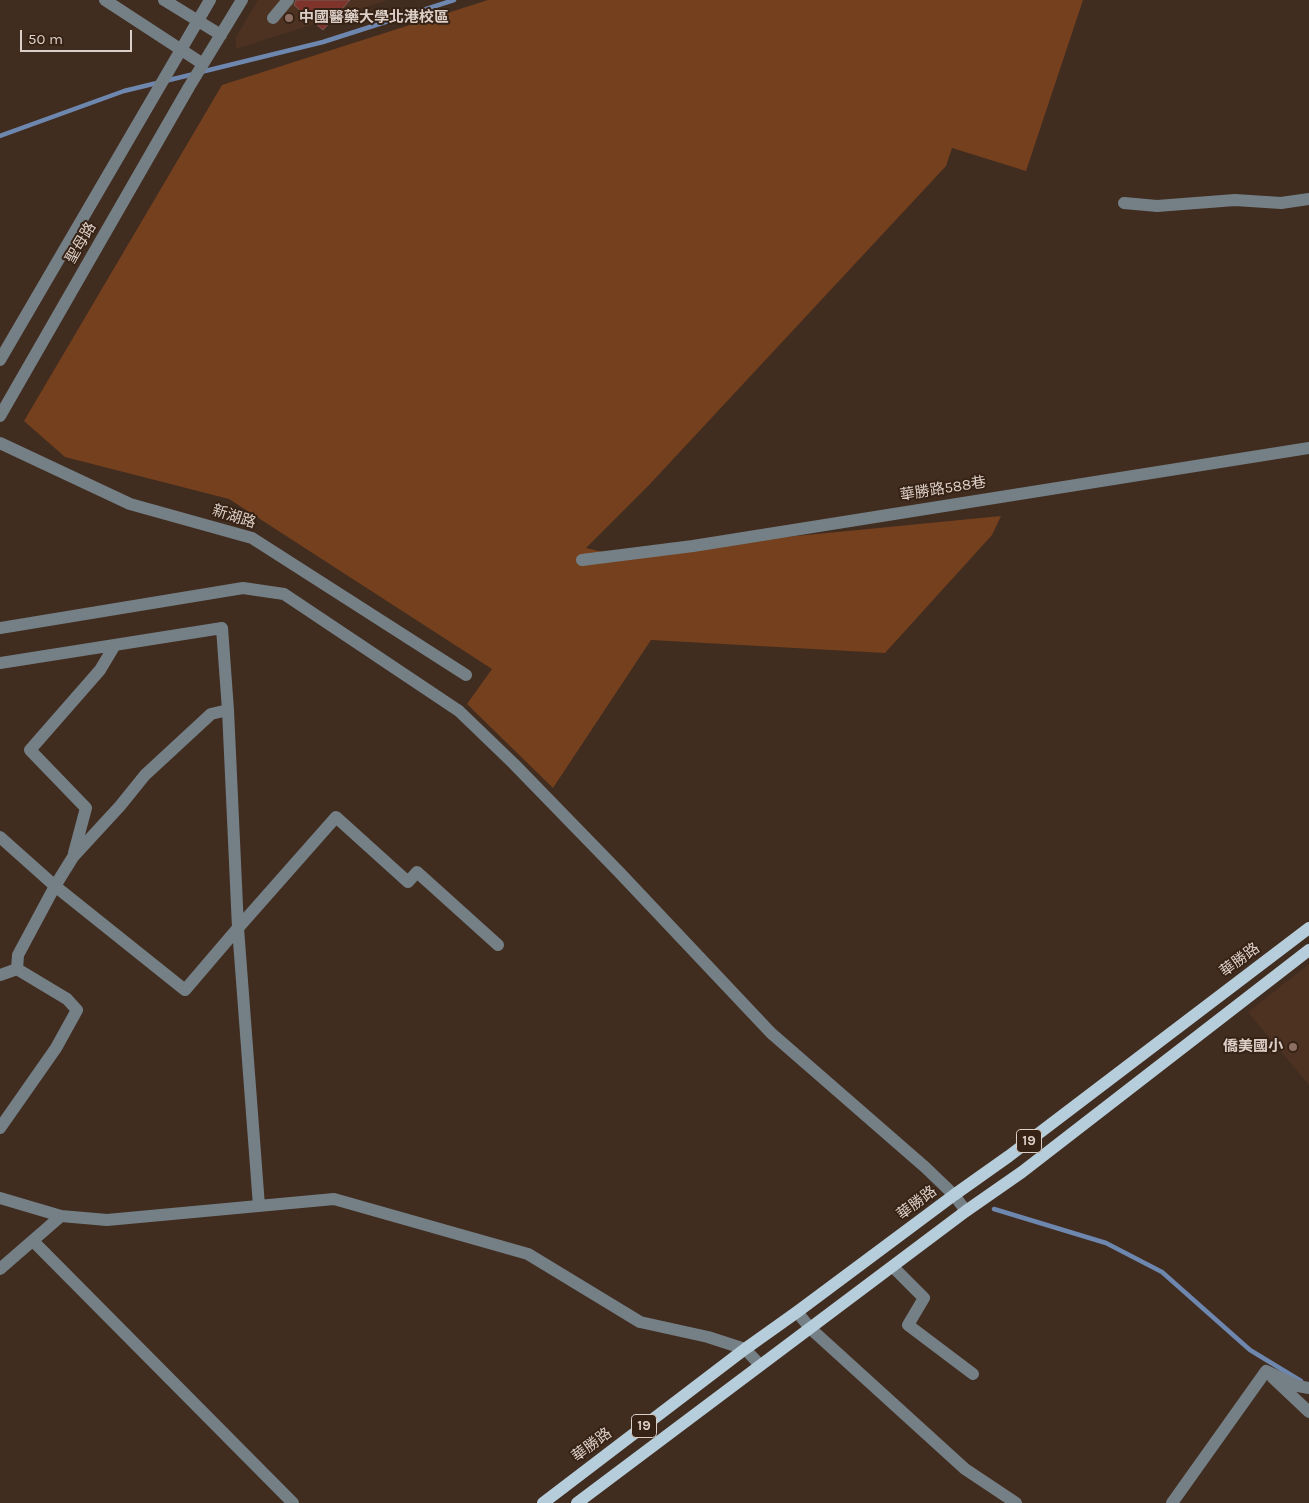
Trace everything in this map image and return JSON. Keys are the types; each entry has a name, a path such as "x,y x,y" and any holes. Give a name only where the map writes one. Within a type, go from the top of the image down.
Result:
{"main road":[{"name":"華勝路","path":"543,1503 745,1349 1010,1156 1309,928"},
{"name":"19","path":"578,1503 966,1211 1022,1172 1309,950"}],"street":[{"path":"105,0 203,64 242,0"},
{"path":"164,0 221,35"},
{"path":"180,50 210,0"},
{"path":"273,18 288,0"},
{"name":"聖母路","path":"0,360 180,50"},
{"name":"聖母路","path":"0,416 203,64"},
{"path":"1124,203 1157,206 1235,200 1281,203 1309,199"},
{"name":"新湖路","path":"0,443 130,504 252,538 466,675"},
{"name":"華勝路588巷","path":"582,560 693,546 1309,448"},
{"path":"0,628 243,588 284,594 459,712 514,764 620,873 771,1033 926,1168 954,1195 966,1211"},
{"path":"0,663 222,628 228,710 238,928 259,1206"},
{"path":"73,857 86,808 30,750 100,670 115,645"},
{"path":"17,969 18,955 55,886 73,857 120,806 145,775 211,714 228,710"},
{"path":"0,837 55,886 185,990 336,817 408,882 417,872 498,945"},
{"path":"0,975 17,969"},
{"path":"0,1128 56,1048 77,1010 67,999 17,969"},
{"path":"0,1198 61,1216 107,1220 334,1199 528,1254 640,1322 708,1337 745,1349 760,1365"},
{"path":"0,1269 61,1216"},
{"path":"33,1241 293,1503"},
{"path":"893,1267 924,1298 908,1324 973,1374"},
{"path":"797,1312 811,1329 965,1469 1016,1503"},
{"path":"1266,1371 1298,1386 1309,1388"},
{"path":"1266,1371 1309,1412"},
{"path":"1172,1503 1266,1371"}],"shaded area":[{"name":"中國醫藥大學北港校區","path":"258,0 388,0 236,49 236,37"},
{"path":"488,0 1083,0 1026,171 952,148 946,166 650,484 586,548 612,554 1001,516 992,535 885,653 651,640 553,788 467,704 492,669 229,499 65,457 24,421 222,85"},
{"name":"僑美國小","path":"1309,964 1309,1085 1248,1012"}],"building":[{"path":"296,0 350,0 323,30 294,5"}],"waterway":[{"path":"201,72 323,42 454,0"},
{"path":"165,81 194,74"},
{"path":"0,136 124,91 157,83"},
{"path":"994,1209 1106,1243 1162,1272 1250,1350 1301,1381"}],"place":[{"name":"中國醫藥大學北港校區","path":"289,18"},
{"name":"僑美國小","path":"1293,1047"}]}
